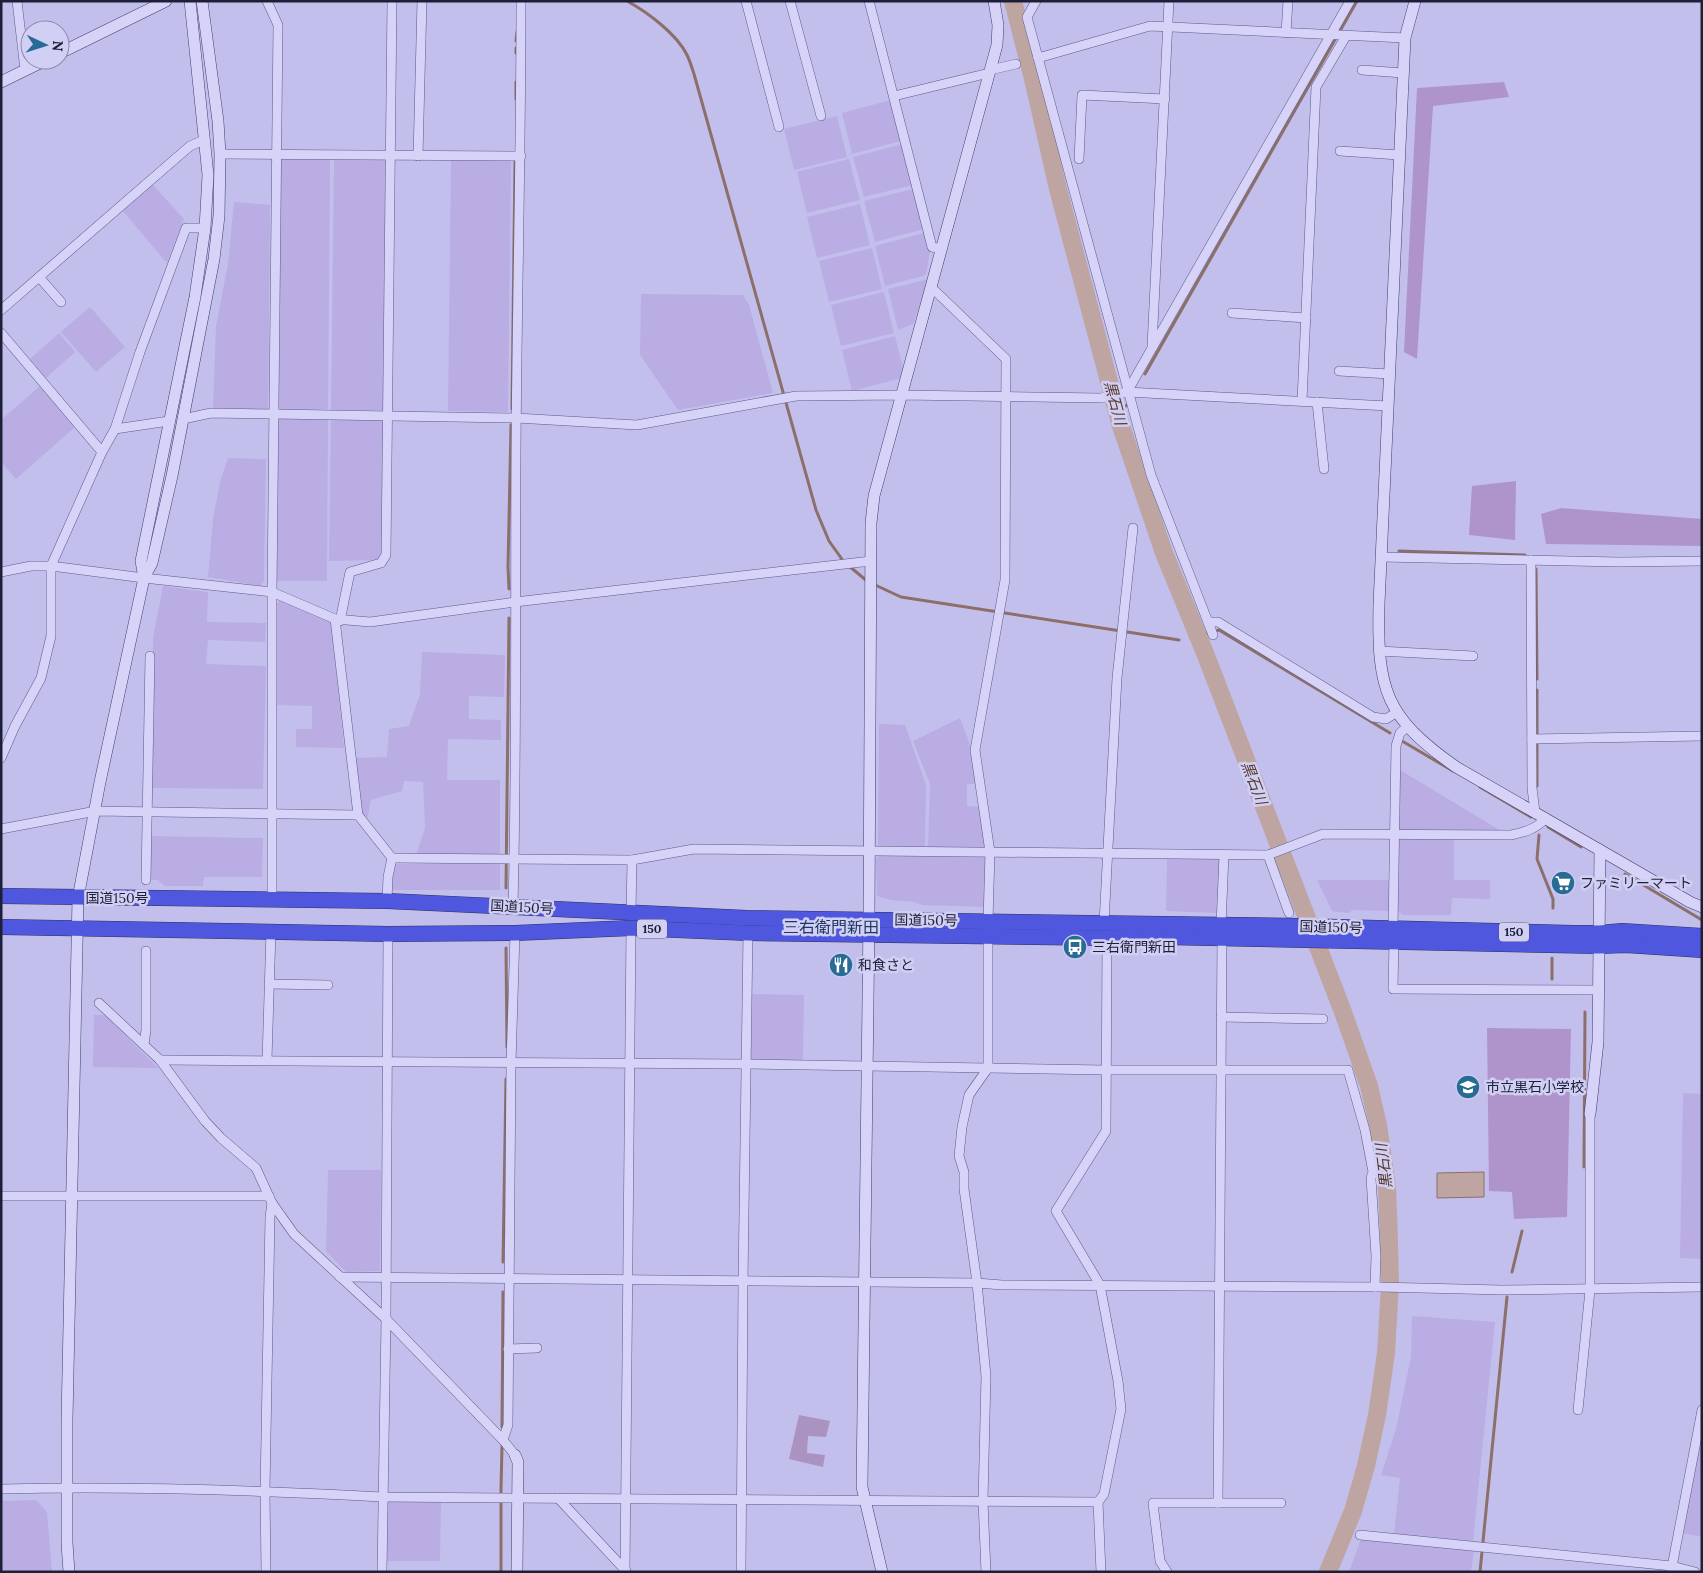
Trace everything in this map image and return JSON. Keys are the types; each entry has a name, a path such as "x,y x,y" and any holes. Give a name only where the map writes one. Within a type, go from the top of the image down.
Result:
{"highway":[{"name":"国道150号","path":"1,896 387,901 513,906 748,933 1107,938 1222,932"},
{"name":"国道150号","path":"1,927 388,934 515,933 631,921 748,918 870,919 1104,923 1222,932 1600,940 1626,945 1702,950"},
{"name":"国道150号","path":"1600,940 1622,931 1702,936"}],"street":[{"path":"17,1 20,27"},
{"path":"70,48 166,1"},
{"path":"144,578 141,561 195,297 205,228 208,175 190,1"},
{"path":"69,1572 67,1420 78,898 144,578 152,563 183,419 214,259 219,216 220,154 218,121 202,1"},
{"path":"267,1 278,25 272,592 272,899"},
{"path":"387,901 388,878 392,858 358,815 337,620 350,572 381,563 386,555 392,156 392,1"},
{"path":"418,156 422,1"},
{"path":"513,906 509,859 515,602 521,156 521,1"},
{"path":"746,1 779,127"},
{"path":"790,1 821,116"},
{"path":"869,1 932,247 941,249"},
{"path":"882,1572 862,1488 870,919 871,522 874,496 997,46 998,25 994,1"},
{"path":"1036,1 1027,16 1127,392 1151,475 1211,628 1218,622 1373,717 1386,719 1396,712"},
{"path":"1152,348 1170,1"},
{"path":"1286,33 1288,1"},
{"path":"1302,401 1316,87 1350,1"},
{"path":"1414,1 1405,38 1380,557 1379,650 1382,676 1387,695 1396,712 1408,727 1431,749 1456,767 1690,902 1702,907"},
{"path":"1038,58 1150,26 1405,38"},
{"path":"1127,392 1338,35"},
{"path":"894,96 1016,64"},
{"path":"1,82 25,70"},
{"path":"1362,70 1403,73"},
{"path":"1079,159 1082,95 1165,99"},
{"path":"1,310 190,146 204,140"},
{"path":"1340,151 1399,155"},
{"path":"220,154 521,156"},
{"path":"1,758 15,726 41,678 51,636 51,566 102,452 115,429 140,352 186,228 205,228"},
{"path":"39,277 61,302"},
{"path":"931,287 1006,359 1005,580 975,750 990,852 988,921"},
{"path":"1232,313 1306,318"},
{"path":"1,333 102,452"},
{"path":"1339,371 1389,374"},
{"path":"183,419 211,413 516,418 642,424 786,397 1101,398 1127,392 1388,406"},
{"path":"1317,402 1324,469"},
{"path":"115,429 169,421"},
{"path":"1104,923 1117,678 1133,528"},
{"path":"1380,557 1619,562 1702,561"},
{"path":"1532,560 1532,788 1535,812"},
{"path":"1,572 31,566 51,566 272,592 337,620 370,622 515,602 871,561"},
{"path":"1379,650 1473,656"},
{"path":"146,880 150,656"},
{"path":"1408,727 1400,733 1396,746 1393,989 1599,990"},
{"path":"1532,739 1702,736"},
{"path":"1,829 96,811 358,815"},
{"path":"392,858 632,860 694,849 1268,855 1323,834 1511,835 1526,832 1539,826 1546,818"},
{"path":"1578,1410 1590,1290 1590,1114 1597,1057 1600,850"},
{"path":"1218,1503 1224,855"},
{"path":"1268,855 1290,913"},
{"path":"626,1571 632,860"},
{"path":"267,1060 271,931"},
{"path":"503,1440 508,1424 511,1063 515,933"},
{"path":"741,1572 748,933"},
{"path":"382,1572 386,1319 388,934"},
{"path":"986,1572 983,1501 986,1376 964,1189 964,1172 959,1156 962,1127 969,1095 988,1068 988,937"},
{"path":"1101,1572 1098,1502 1104,1494 1121,1409 1118,1380 1107,1332 1100,1285 1056,1210 1106,1131 1107,938"},
{"path":"144,1045 146,1030 146,951"},
{"path":"269,984 328,985"},
{"path":"99,1003 160,1060 205,1121 221,1138 256,1168 271,1200 294,1234 386,1319 503,1440 515,1455 518,1462 517,1572"},
{"path":"1221,1017 1323,1019"},
{"path":"160,1060 746,1064 1105,1070 1348,1070 1365,1130 1373,1172 1371,1178 1377,1287"},
{"path":"1,1196 271,1200"},
{"path":"266,1572 265,1490 271,1200"},
{"path":"340,1277 1590,1290 1702,1287"},
{"path":"508,1349 537,1348"},
{"path":"1671,1569 1702,1410"},
{"path":"1,1489 67,1487 265,1490 382,1497 742,1498 1098,1502"},
{"path":"558,1498 626,1571"},
{"path":"1168,1572 1160,1561 1153,1503 1281,1503"},
{"path":"1360,1535 1695,1572"}],"shaded area":[{"path":"1504,82 1509,97 1433,106 1417,359 1404,352 1417,88"},
{"path":"891,100 901,141 852,154 842,113"},
{"path":"837,116 847,157 794,170 784,129"},
{"path":"903,144 913,185 864,197 853,157"},
{"path":"284,157 330,158 328,409 281,410 278,406 280,160"},
{"path":"334,158 388,159 385,410 331,410"},
{"path":"849,159 860,200 807,213 797,172"},
{"path":"451,160 511,160 508,412 448,411"},
{"path":"152,184 184,219 167,263 122,210"},
{"path":"913,189 924,229 875,242 864,201"},
{"path":"234,202 270,205 268,410 213,408 216,326 228,264"},
{"path":"860,204 870,245 817,258 807,217"},
{"path":"924,233 930,251 926,275 885,286 875,246"},
{"path":"872,248 882,289 829,302 819,261"},
{"path":"929,279 913,324 898,330 888,289"},
{"path":"884,292 894,333 841,346 831,305"},
{"path":"641,294 743,295 749,305 773,393 678,410 640,355"},
{"path":"90,307 125,347 96,372 61,332"},
{"path":"59,333 75,352 46,378 30,359"},
{"path":"895,336 905,377 852,391 842,350"},
{"path":"40,386 75,427 16,479 1,462 1,420"},
{"path":"278,416 328,417 327,581 277,581"},
{"path":"331,416 385,417 385,552 379,560 329,561"},
{"path":"228,458 266,459 264,581 260,586 208,577 213,519 220,482"},
{"path":"1516,481 1515,540 1469,535 1472,486"},
{"path":"1561,508 1702,519 1702,546 1546,544 1541,514"},
{"path":"163,586 208,592 207,622 266,623 265,642 208,640 206,664 266,666 263,789 151,788 153,638"},
{"path":"282,599 331,622 344,748 296,747 296,729 312,729 312,706 276,705 277,603"},
{"path":"422,652 505,655 504,697 469,696 469,719 501,720 501,740 448,739 447,780 500,780 500,856 416,855 425,828 423,782 404,781 402,791 371,800 367,820 360,810 354,758 387,757 389,729 409,726 420,694"},
{"path":"960,718 970,745 976,784 967,784 967,806 980,807 987,849 928,848 930,784 913,741"},
{"path":"879,724 905,725 926,785 925,847 881,847 878,845"},
{"path":"1400,770 1503,832 1398,831"},
{"path":"150,836 263,838 262,877 204,877 203,886 165,886 158,880 150,880"},
{"path":"1399,838 1454,838 1454,880 1490,880 1490,899 1452,898 1451,915 1403,915 1397,911"},
{"path":"879,855 985,857 987,859 985,907 922,905 877,896 876,860"},
{"path":"1167,857 1219,859 1218,913 1166,911"},
{"path":"500,863 500,890 392,890 393,864"},
{"path":"1317,880 1391,880 1391,911 1353,910 1348,913 1332,911"},
{"path":"752,994 804,995 803,1062 751,1061"},
{"path":"94,1015 105,1015 158,1068 93,1067"},
{"path":"1487,1028 1571,1029 1567,1217 1514,1219 1512,1192 1489,1191"},
{"path":"1683,1093 1702,1094 1702,1259 1680,1258"},
{"path":"328,1170 381,1170 380,1271 346,1272 326,1251"},
{"path":"1484,1172 1484,1197 1437,1198 1437,1173"},
{"path":"1412,1316 1495,1322 1473,1542 1394,1534 1400,1478 1381,1475 1396,1429 1411,1357"},
{"path":"799,1415 830,1421 826,1437 808,1436 807,1453 825,1455 823,1467 789,1459"},
{"path":"1702,1433 1702,1537 1682,1533"},
{"path":"392,1499 441,1501 440,1561 385,1561 387,1502"},
{"path":"36,1500 47,1512 52,1572 1,1572 1,1501"},
{"path":"1361,1539 1474,1549 1471,1572 1349,1572"}],"waterway":[{"path":"627,1 652,17 669,32 682,47 689,60 816,510 829,541 844,562"},
{"name":"黒石川","path":"1013,1 1058,189 1120,423 1164,553 1205,653 1343,1012 1369,1086 1378,1125 1387,1187 1389,1241 1390,1285 1386,1353 1377,1415 1366,1466 1353,1511 1328,1572"},
{"path":"1145,374 1357,1"},
{"path":"516,41 517,32"},
{"path":"516,48 516,53"},
{"path":"516,82 516,99"},
{"path":"512,409 515,161"},
{"path":"1120,423 1123,408 1127,405"},
{"path":"509,589 511,425"},
{"path":"1399,551 1525,555"},
{"path":"849,566 867,581"},
{"path":"1536,569 1537,679"},
{"path":"873,584 901,597 1179,640"},
{"path":"506,888 509,618"},
{"path":"1191,638 1219,630 1390,733"},
{"path":"1537,690 1537,734"},
{"path":"1402,741 1453,771"},
{"path":"1537,744 1537,786"},
{"path":"1480,787 1531,817"},
{"path":"1548,827 1581,847"},
{"path":"1539,835 1537,859 1553,899 1553,908"},
{"path":"1625,874 1702,920"},
{"path":"506,948 507,1047"},
{"path":"1552,958 1552,979"},
{"path":"1584,1167 1585,1012"},
{"path":"503,1262 506,1079"},
{"path":"1512,1272 1522,1231"},
{"path":"502,1427 503,1292"},
{"path":"1480,1572 1507,1297"},
{"path":"501,1572 502,1446"}],"place":[{"name":"ファミリーマート","path":"1563,883"},
{"name":"三右衛門新田","path":"1075,947"},
{"name":"和食さと","path":"841,965"},
{"name":"市立黒石小学校","path":"1468,1087"}],"district":[{"name":"三右衛門新田","path":"831,927"}]}
